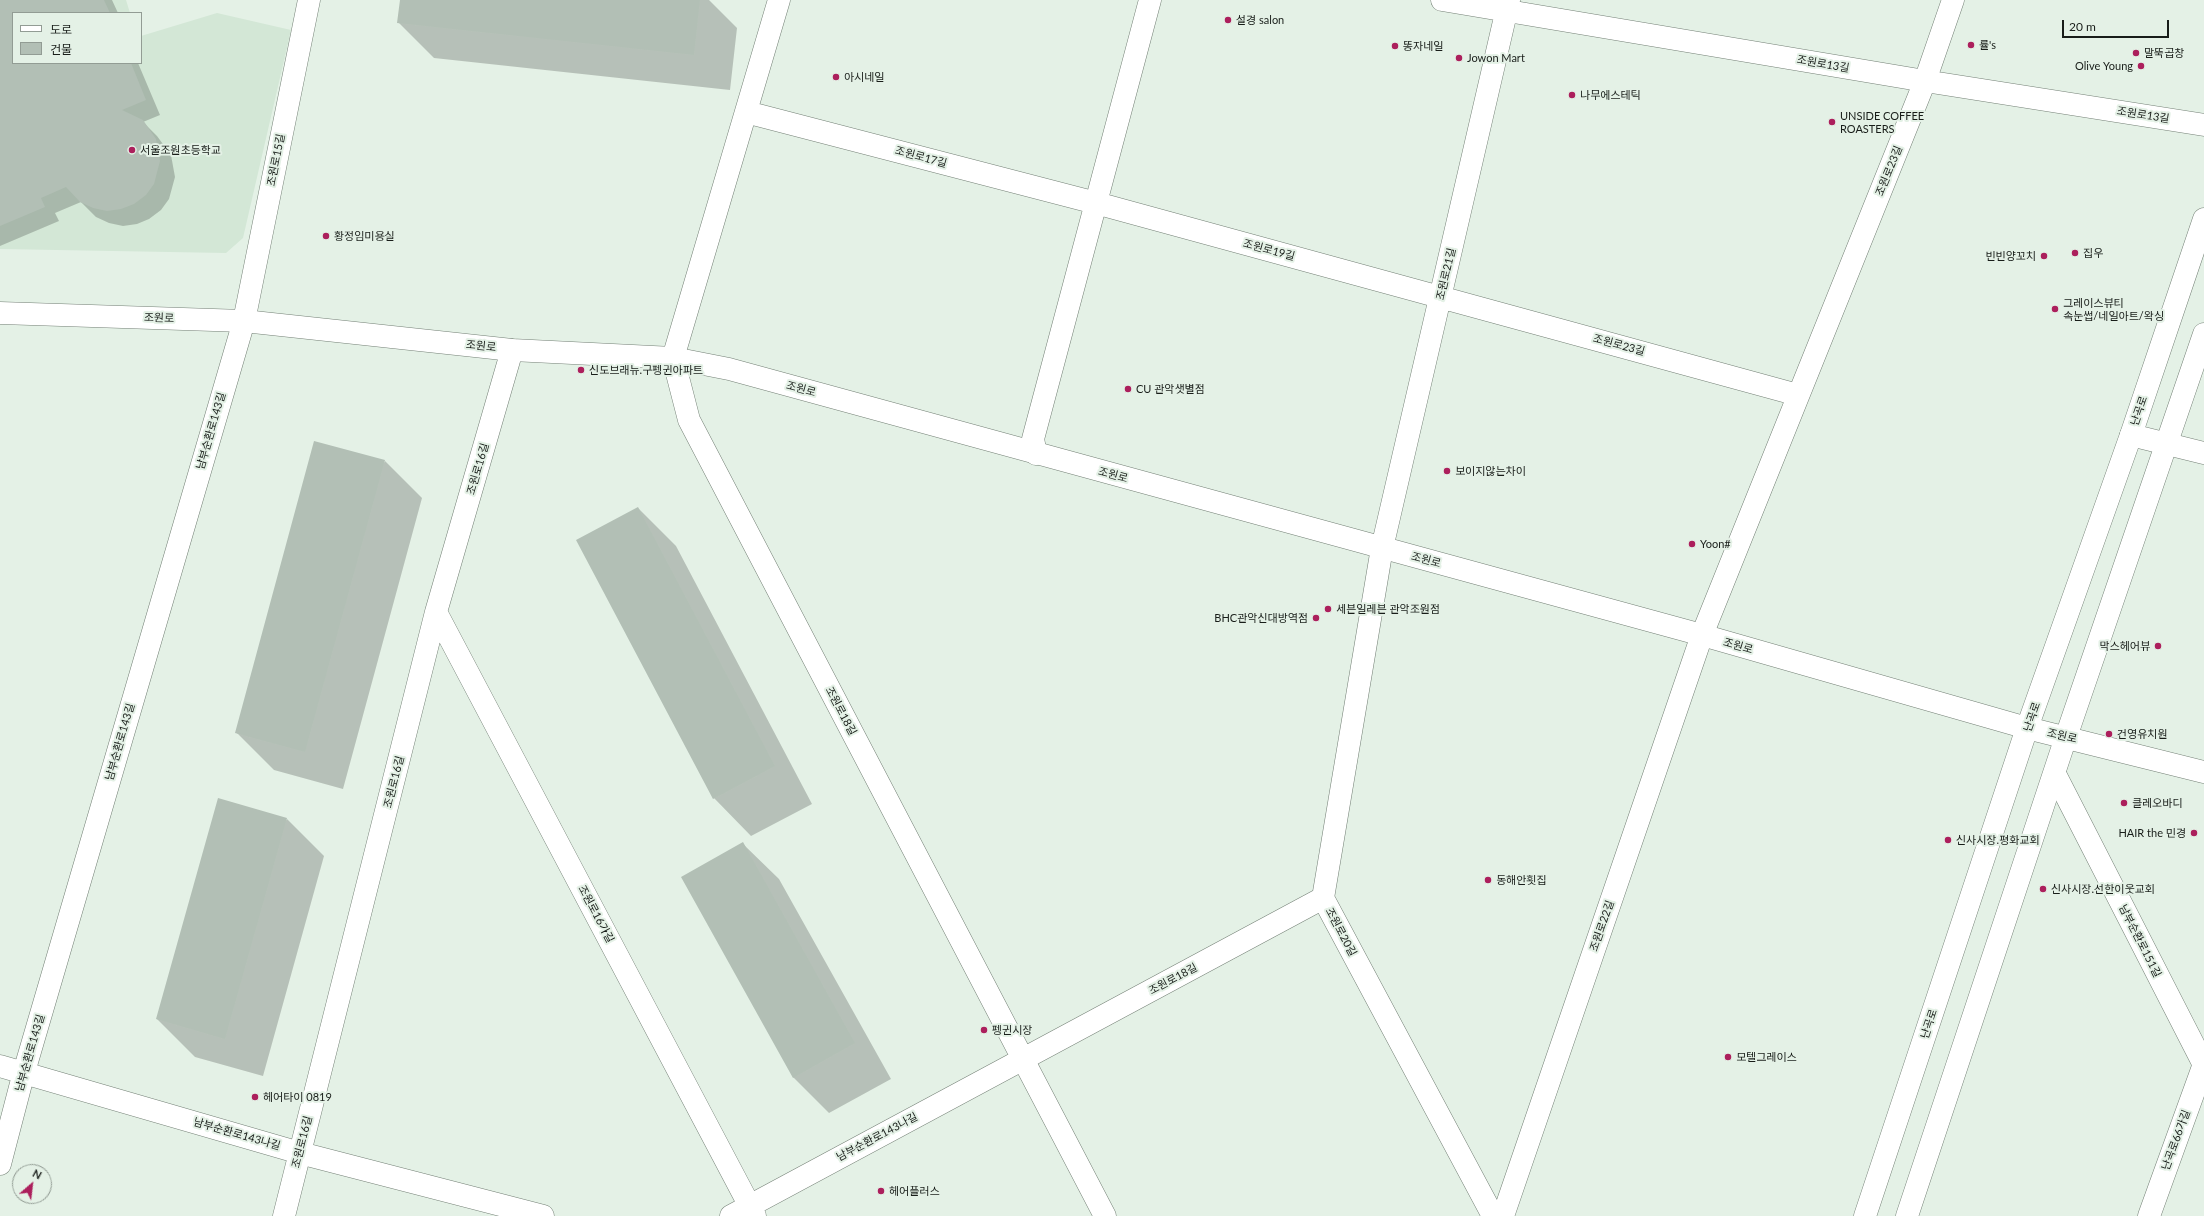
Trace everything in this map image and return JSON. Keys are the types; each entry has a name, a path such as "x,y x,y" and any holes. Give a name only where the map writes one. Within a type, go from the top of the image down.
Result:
{"street":[{"name":"조원로15길","path":"244,321 309,0"},
{"path":"673,358 779,0"},
{"path":"1036,454 1033,440 1150,0"},
{"name":"조원로13길","path":"1442,0 1508,5 1925,81 2204,125"},
{"name":"조원로23길","path":"1702,635 1925,81 1953,0"},
{"name":"조원로21길","path":"1382,548 1508,5"},
{"name":"조원로17길","path":"746,112 1096,203"},
{"name":"조원로19길","path":"1096,203 1441,296"},
{"name":"난곡로","path":"1865,1216 2028,728 2131,434 2204,219"},
{"name":"조원로23길","path":"1441,296 1798,395"},
{"name":"조원로","path":"0,313 244,321 512,350 673,358 729,369 1702,635 2028,728 2204,772"},
{"name":"남부순환로143길","path":"0,1164 24,1072 244,321"},
{"path":"1907,1216 2055,774 2066,737 2168,444 2204,334"},
{"name":"조원로16길","path":"284,1216 436,612 512,350"},
{"name":"조원로18길","path":"673,358 689,420 1105,1216"},
{"path":"2131,434 2204,453"},
{"name":"조원로20길","path":"1382,548 1323,898 1493,1216"},
{"name":"조원로16가길","path":"436,612 752,1210"},
{"name":"조원로22길","path":"1503,1216 1702,635"},
{"name":"남부순환로151길","path":"2055,774 2204,1064"},
{"name":"조원로18길","path":"1023,1060 1323,898"},
{"name":"남부순환로143나길","path":"731,1216 752,1210 1023,1060"},
{"name":"난곡로66가길","path":"2149,1216 2204,1064"},
{"name":"남부순환로143나길","path":"0,1066 300,1153 543,1216"}],"shaded area":[{"name":"서울조원초등학교","path":"0,0 126,0 130,12 12,12 12,64 142,64 142,36 217,13 291,30 243,238 226,253 0,249"}],"building":[{"path":"0,0 104,0 110,12 12,12 12,64 131,64 146,100 122,110 143,120 156,139 160,161 154,184 146,195 134,204 121,209 107,211 93,208 80,202 66,187 41,198 45,207 0,226"},
{"path":"400,0 700,0 694,55 397,23"},
{"path":"314,441 385,460 305,752 235,733"},
{"path":"638,507 775,766 713,799 576,540"},
{"path":"218,798 287,818 225,1039 156,1019"},
{"path":"743,842 855,1043 793,1078 681,877"}],"place":[{"name":"설경 salon","path":"1228,20"},
{"name":"률's","path":"1971,45"},
{"name":"똥자네일","path":"1395,46"},
{"name":"말뚝곱창","path":"2136,53"},
{"name":"Jowon Mart","path":"1459,58"},
{"name":"Olive Young","path":"2141,66"},
{"name":"아시네일","path":"836,77"},
{"name":"나무에스테틱","path":"1572,95"},
{"name":"UNSIDE COFFEE ROASTERS","path":"1832,122"},
{"name":"서울조원초등학교","path":"132,150"},
{"name":"황정임미용실","path":"326,236"},
{"name":"집우","path":"2075,253"},
{"name":"빈빈양꼬치","path":"2044,256"},
{"name":"그레이스뷰티 속눈썹/네일아트/왁싱","path":"2055,309"},
{"name":"신도브래뉴.구펭귄아파트","path":"581,370"},
{"name":"CU 관악샛별점","path":"1128,389"},
{"name":"보이지않는차이","path":"1447,471"},
{"name":"Yoon#","path":"1692,544"},
{"name":"세븐일레븐 관악조원점","path":"1328,609"},
{"name":"BHC관악신대방역점","path":"1316,618"},
{"name":"막스헤어뷰","path":"2158,646"},
{"name":"건영유치원","path":"2109,734"},
{"name":"클레오바디","path":"2124,803"},
{"name":"HAIR the 민경","path":"2194,833"},
{"name":"신사시장.평화교회","path":"1948,840"},
{"name":"동해안횟집","path":"1488,880"},
{"name":"신사시장.선한이웃교회","path":"2043,889"},
{"name":"펭귄시장","path":"984,1030"},
{"name":"모텔그레이스","path":"1728,1057"},
{"name":"헤어타이 0819","path":"255,1097"},
{"name":"헤어플러스","path":"881,1191"}]}
